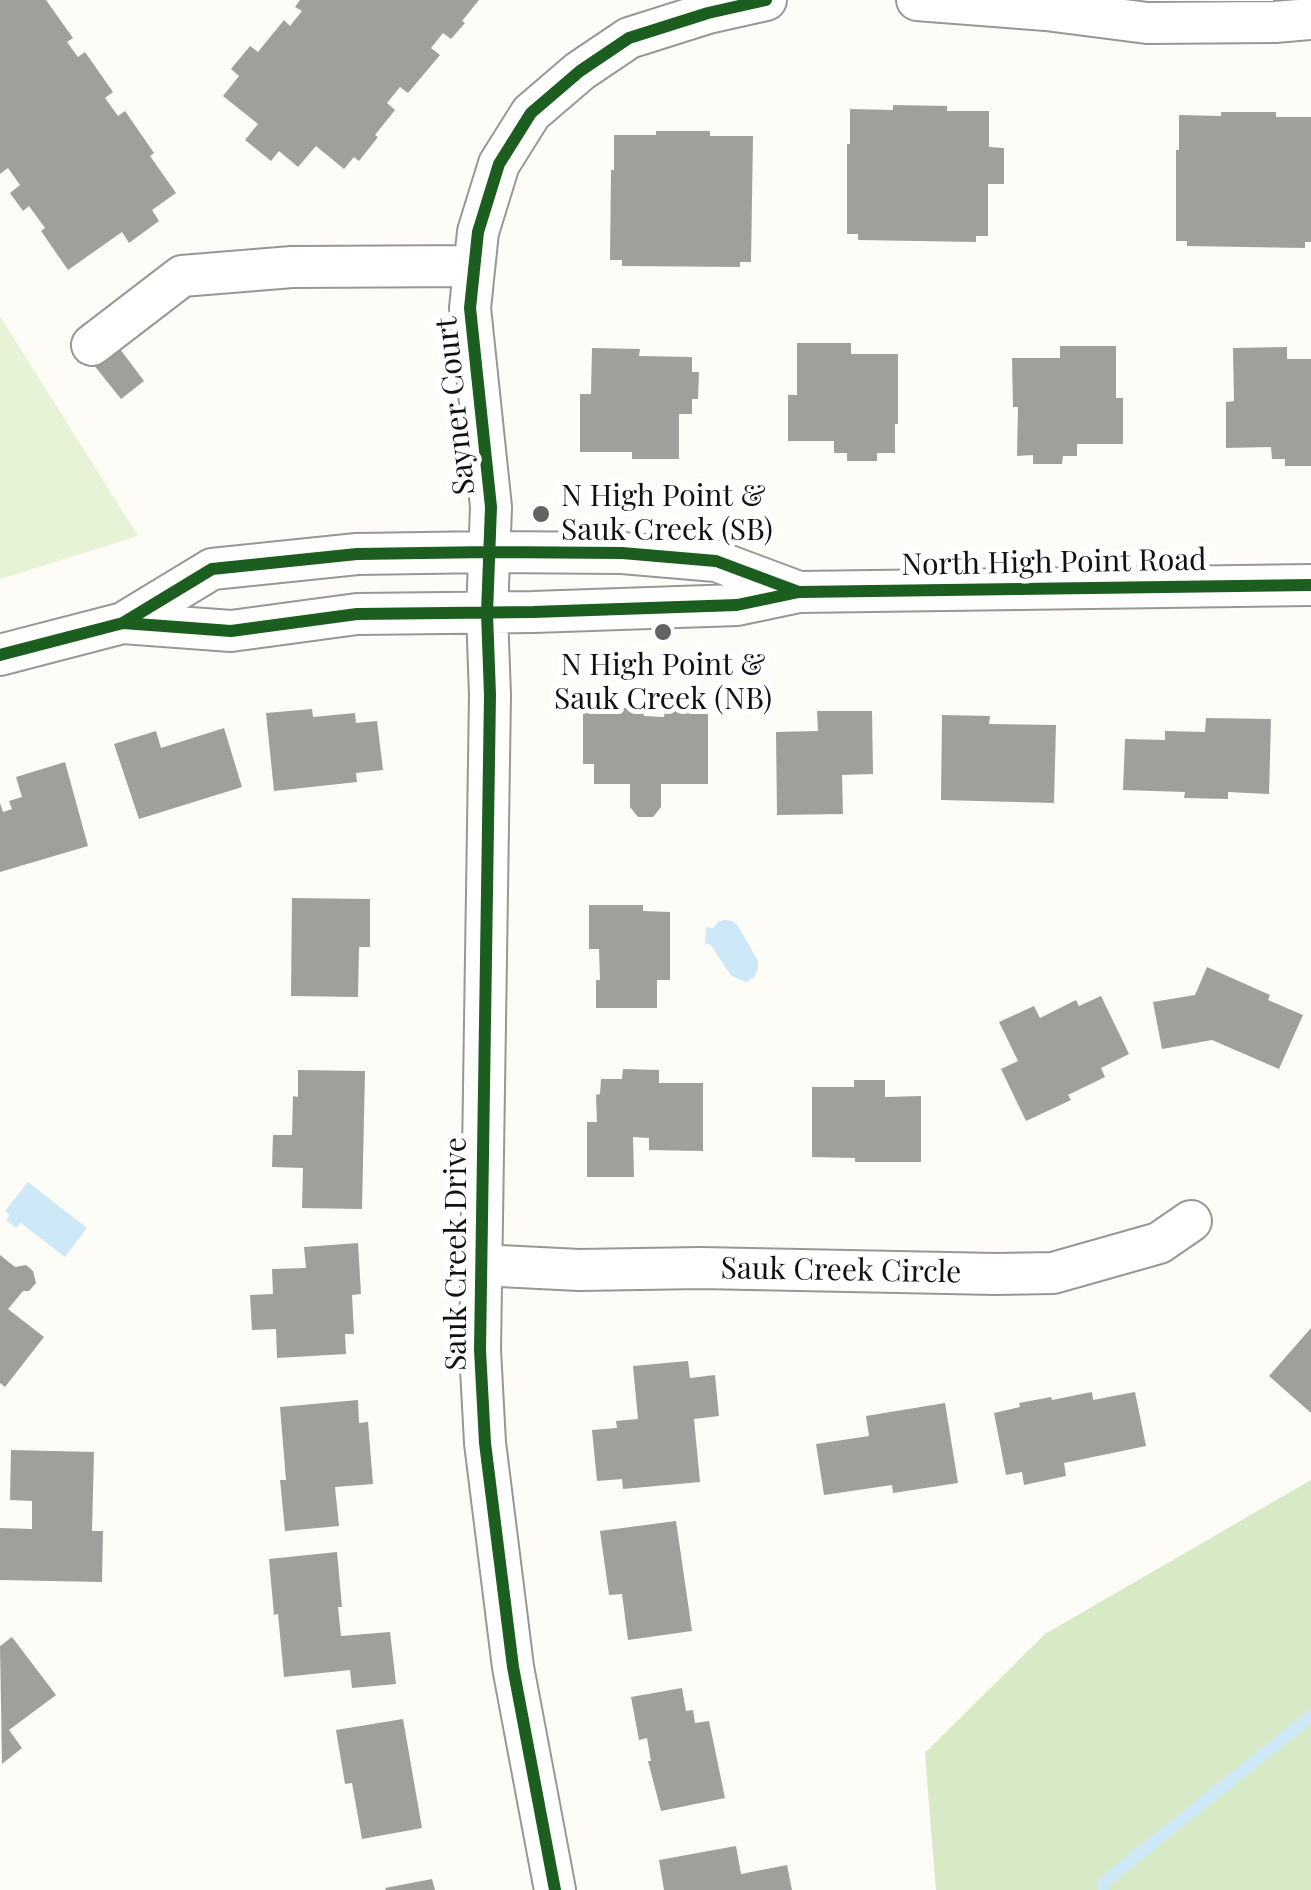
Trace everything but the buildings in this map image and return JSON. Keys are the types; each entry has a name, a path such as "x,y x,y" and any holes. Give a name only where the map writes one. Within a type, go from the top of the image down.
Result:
{"street":[{"name":"Sayner Court","path":"488,613 491,507 470,308 478,232 500,164 531,113 580,71 629,38 766,0"},
{"path":"917,0 1146,23 1311,19"},
{"path":"92,345 182,276 292,267 474,266"},
{"name":"North High Point Road","path":"0,655 123,622 212,569 357,554 622,553 716,561 798,592"},
{"name":"North High Point Road","path":"123,622 231,631 358,614 737,605 798,592 1311,585"},
{"name":"Sauk Creek Drive","path":"488,613 480,1350 490,1480 513,1667 556,1890"},
{"name":"Sauk Creek Circle","path":"480,1265 580,1270 701,1268 1053,1274 1158,1243 1191,1222"}],"green space":[{"path":"0,316 138,536 0,579"},
{"path":"1311,1480 1311,1890 936,1890 925,1753 1045,1634"}],"water":[{"path":"726,920 738,926 758,961 754,977 746,982 731,976 711,945 705,943 706,927 713,928"},
{"path":"28,1182 87,1228 65,1257 21,1223 16,1228 6,1220 10,1215 5,1211"}],"waterway":[{"path":"1103,1890 1103,1883 1311,1716"}],"cycle path":[{"path":"555,1890 513,1667 485,1443 480,1350 491,507 470,308 478,232 499,164 531,113 580,71 629,38 766,0"},
{"path":"0,655 123,623 212,569 357,554 622,553 716,561 799,592"},
{"path":"123,623 231,631 357,614 737,605 799,592 1311,585"}],"place":[{"name":"N High Point & Sauk Creek (SB)","path":"541,514"},
{"name":"N High Point & Sauk Creek (NB)","path":"663,632"}]}
